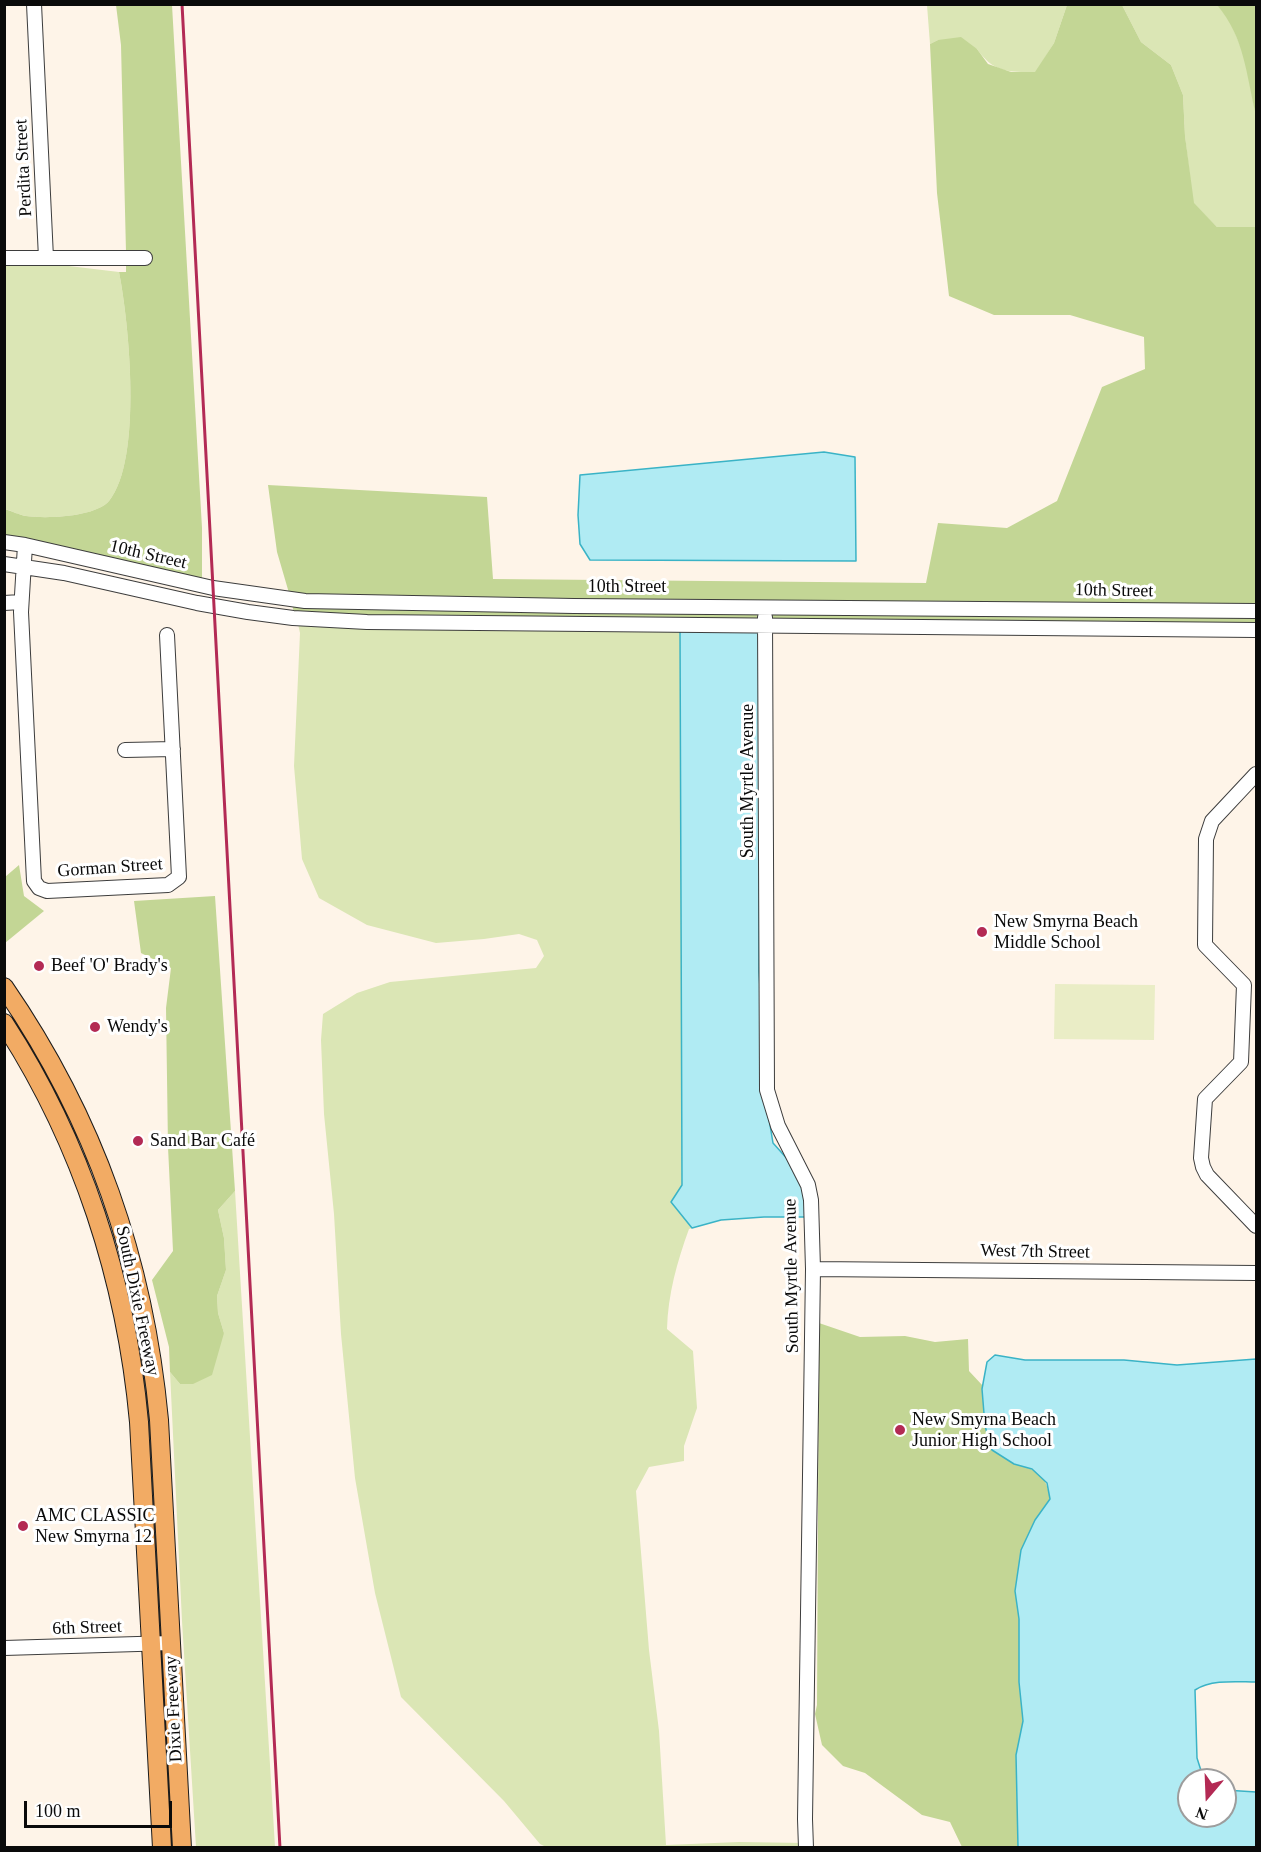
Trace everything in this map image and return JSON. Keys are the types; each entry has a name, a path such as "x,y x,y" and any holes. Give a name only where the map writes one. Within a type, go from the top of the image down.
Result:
{"main road":[{"name":"South Dixie Freeway","path":"4,987 26,1018 61,1077 103,1171 135,1272 152,1353 161,1457 171,1643"},
{"name":"South Dixie Freeway","path":"6,1026 43,1088 65,1132 96,1209 115,1274 136,1388 151,1644"},
{"name":"Dixie Freeway","path":"171,1643 182,1848"},
{"name":"Dixie Freeway","path":"151,1644 162,1848"}],"street":[{"name":"Perdita Street","path":"34,4 46,258"},
{"path":"4,258 145,258"},
{"name":"10th Street","path":"4,542 25,544 213,588 305,601 574,606 1257,611"},
{"name":"Gorman Street","path":"25,544 21,602 34,882 39,888 47,891 168,885 179,877 166,635"},
{"name":"10th Street","path":"4,564 64,573 197,603 259,614 367,622 1257,630"},
{"path":"168,596 172,579"},
{"path":"258,595 259,614"},
{"path":"4,603 21,602"},
{"name":"South Myrtle Avenue","path":"765,606 767,1090 778,1126 808,1185 811,1200 813,1269 806,1848"},
{"path":"125,750 173,749"},
{"path":"1257,774 1212,821 1206,839 1205,945 1244,985 1241,1062 1205,1099 1201,1158 1207,1175 1257,1226"},
{"path":"6,1026 26,1018"},
{"path":"43,1088 61,1077"},
{"name":"West 7th Street","path":"813,1269 1257,1273"},
{"path":"115,1274 135,1272"},
{"path":"141,1458 161,1457"},
{"name":"6th Street","path":"4,1648 171,1643"}],"green space":[{"path":"116,5 172,5 202,528 202,580 30,539 5,537 4,509 23,515 46,517 82,514 102,506 109,501 120,481 126,455 131,390 126,323 119,272 126,272 126,264 149,264 150,253 126,252 121,45"},
{"path":"927,5 1067,5 1054,43 1036,72 1017,72 1002,70 989,63 977,49 938,40 930,44"},
{"path":"1067,5 1122,5 1141,42 1171,65 1183,95 1185,136 1194,203 1217,227 1256,227 1256,605 575,600 289,593 277,552 268,485 487,497 493,579 926,583 938,523 1007,528 1057,501 1102,387 1145,369 1144,337 1070,315 994,315 949,296 937,193 930,44 938,40 961,37 977,49 988,64 1011,72 1035,72 1054,43"},
{"path":"1122,5 1217,5 1229,18 1244,55 1256,115 1256,227 1217,227 1193,203 1183,95 1171,65 1141,42"},
{"path":"1217,5 1256,5 1256,115 1239,44 1234,30"},
{"path":"5,264 52,264 119,272 129,356 130,424 120,481 109,501 93,511 70,516 35,517 5,509"},
{"path":"292,605 760,611 760,619 368,616 294,612"},
{"path":"770,612 1256,616 1256,625 770,619"},
{"path":"298,624 680,630 682,1186 671,1202 692,1228 689,1229 674,1278 667,1329 693,1351 697,1408 684,1446 684,1461 649,1467 636,1491 649,1650 659,1731 666,1845 739,1842 806,1843 806,1847 546,1847 540,1844 504,1801 401,1697 375,1593 355,1478 324,1114 321,1040 323,1014 357,993 390,982 536,968 544,956 537,940 519,934 436,943 367,925 319,898 302,859 294,766 300,633"},
{"path":"19,865 24,896 44,911 5,943 5,877"},
{"path":"215,896 235,1191 218,1210 224,1238 226,1270 217,1296 218,1313 224,1333 212,1375 193,1384 180,1384 170,1372 169,1347 152,1280 173,1251 168,1147 166,1008 171,968 141,953 134,901"},
{"path":"1055,984 1155,985 1154,1040 1054,1039"},
{"path":"235,1191 275,1847 196,1847 182,1621 170,1372 180,1384 224,1333 218,1313 217,1296 226,1270 224,1238 218,1210"},
{"path":"819,1323 860,1337 905,1336 935,1342 968,1339 969,1371 983,1386 985,1426 1014,1464 1040,1474 1046,1484 1050,1499 1035,1520 1021,1550 1015,1591 1019,1619 1019,1682 1023,1721 1016,1755 1018,1847 962,1847 950,1822 922,1815 865,1773 843,1766 822,1745 815,1714 817,1705"}],"water":[{"path":"824,452 855,457 856,561 590,560 580,544 578,515 580,475"},
{"path":"680,630 760,631 759,972 768,1113 773,1143 790,1162 803,1187 806,1217 721,1220 692,1228 671,1202 682,1185"},
{"path":"995,1355 1025,1360 1124,1360 1177,1365 1256,1359 1256,1682 1209,1684 1195,1690 1197,1758 1200,1768 1177,1768 1177,1828 1237,1828 1237,1791 1256,1792 1256,1847 1018,1847 1016,1755 1023,1721 1019,1682 1019,1619 1015,1591 1021,1550 1035,1520 1050,1499 1047,1483 1032,1469 1014,1464 992,1450 985,1426 982,1389 987,1362"}],"railway":[{"path":"182,4 280,1848"}],"place":[{"name":"New Smyrna Beach Middle School","path":"982,932"},
{"name":"Beef 'O' Brady's","path":"39,966"},
{"name":"Wendy's","path":"95,1027"},
{"name":"Sand Bar Café","path":"138,1141"},
{"name":"New Smyrna Beach Junior High School","path":"900,1430"},
{"name":"AMC CLASSIC New Smyrna 12","path":"23,1526"}]}
